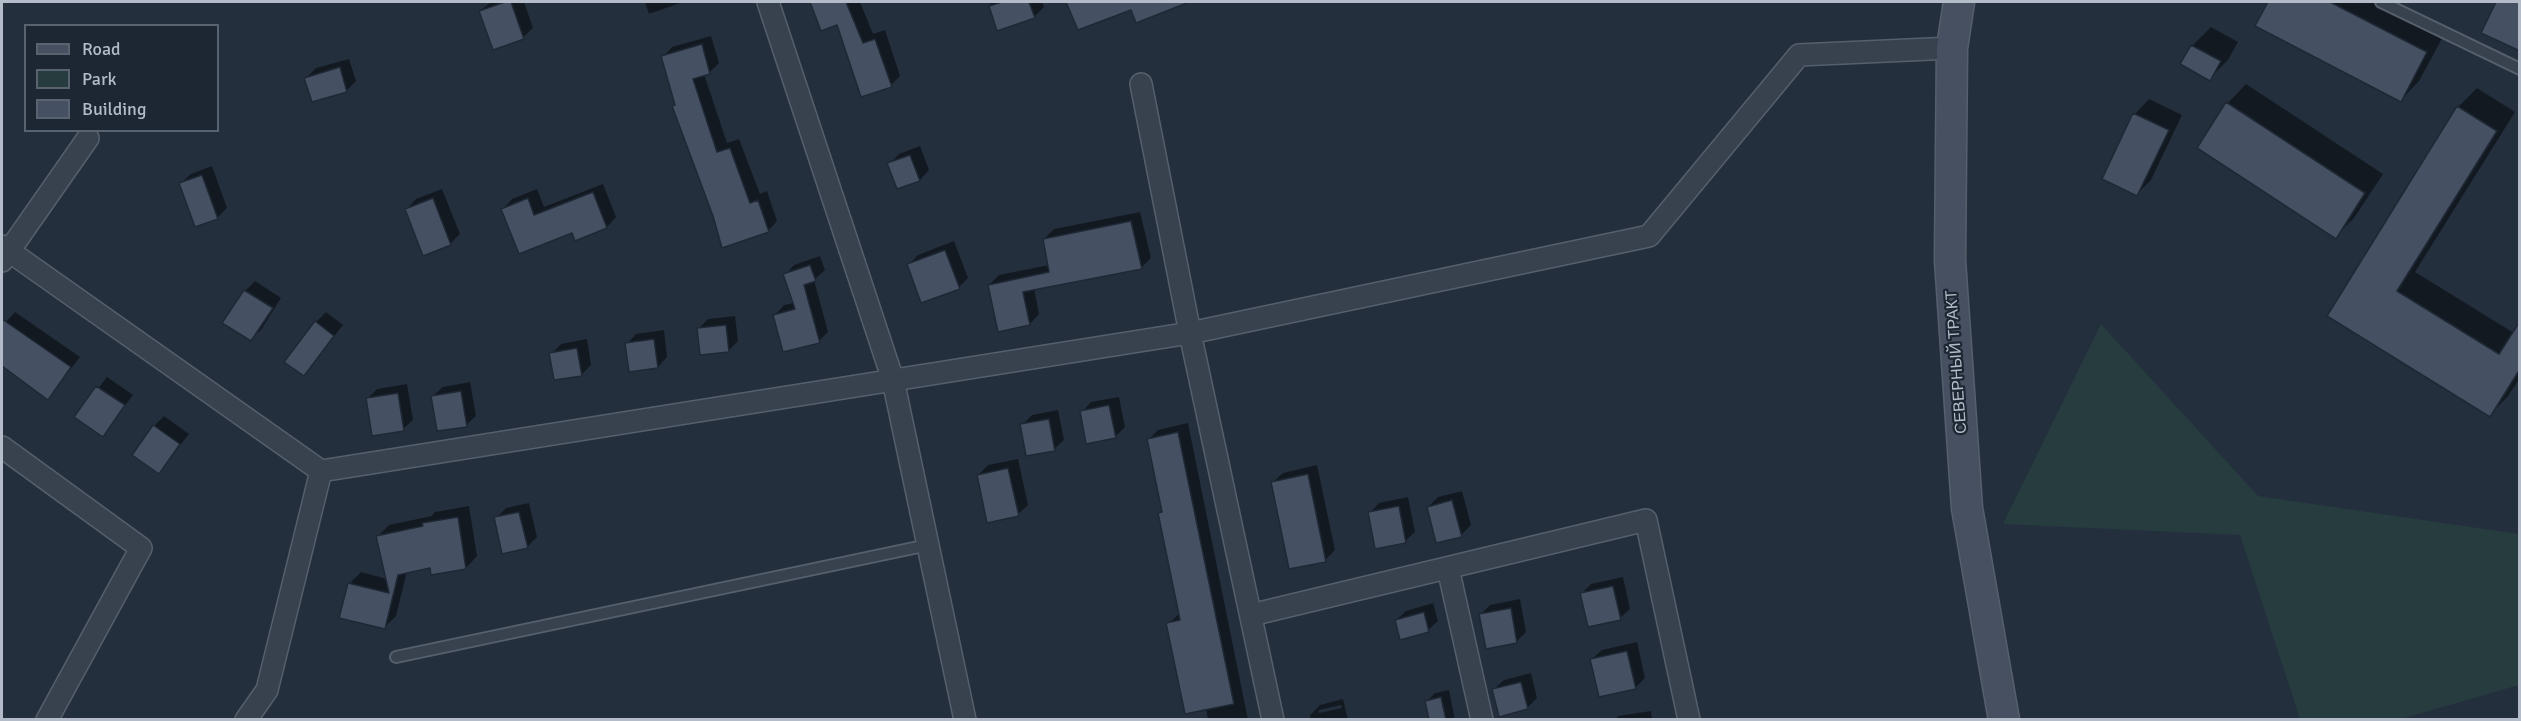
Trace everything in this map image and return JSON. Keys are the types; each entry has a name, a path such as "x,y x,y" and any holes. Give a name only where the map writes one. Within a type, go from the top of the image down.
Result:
{"main road":[{"name":"СЕВЕРНЫЙ ТРАКТ","path":"1959,2 1952,48 1950,260 1967,508 2004,720"}],"street":[{"path":"768,2 893,380 965,720"},
{"path":"88,138 4,253 321,471 1190,333 1650,236 1799,55 1952,48"},
{"path":"1141,84 1190,333 1273,720"},
{"path":"2,447 141,548 47,720"},
{"path":"246,720 267,690 321,471"},
{"path":"1251,615 1646,520 1689,720"},
{"path":"1448,568 1482,720"}],"lane":[{"path":"2381,2 2520,69"},
{"path":"396,657 928,544"}],"green space":[{"path":"2101,324 2258,496 2519,534 2519,685 2401,719 2300,719 2240,535 2003,524"}],"building":[{"path":"511,2 524,39 493,50 479,11"},
{"path":"810,2 846,2 863,43 875,39 892,87 861,97 837,25 821,31"},
{"path":"1002,2 1029,2 1035,18 997,31 989,6"},
{"path":"1066,2 1187,3 1136,23 1131,10 1078,30"},
{"path":"2268,2 2330,2 2427,52 2401,102 2255,26"},
{"path":"2496,2 2520,2 2520,51 2481,33"},
{"path":"702,44 710,74 693,79 717,152 730,148 750,203 758,200 769,232 722,248 713,216 672,106 675,105 661,56"},
{"path":"2191,45 2221,61 2210,81 2180,64"},
{"path":"340,67 347,92 312,102 304,78"},
{"path":"2226,102 2365,193 2336,239 2197,148"},
{"path":"2457,106 2497,131 2397,291 2499,354 2520,321 2520,369 2490,417 2327,316"},
{"path":"2133,113 2169,130 2137,196 2102,179"},
{"path":"910,155 920,181 897,189 887,163"},
{"path":"202,175 218,219 195,227 179,183"},
{"path":"593,192 607,228 575,241 572,233 519,254 501,209 528,198 534,215"},
{"path":"433,198 451,245 423,256 405,209"},
{"path":"1131,221 1142,269 1023,292 1030,325 998,332 988,285 1049,272 1043,239"},
{"path":"945,250 960,289 921,303 907,264"},
{"path":"810,265 816,281 804,285 820,343 783,352 773,315 795,309 783,274"},
{"path":"244,290 273,308 251,341 222,323"},
{"path":"2,319 71,367 48,400 2,366"},
{"path":"315,321 334,336 304,376 284,362"},
{"path":"726,325 729,352 700,355 697,328"},
{"path":"654,339 658,368 629,372 625,343"},
{"path":"577,348 582,376 554,380 549,353"},
{"path":"96,386 125,405 103,437 74,417"},
{"path":"461,391 467,427 437,431 431,396"},
{"path":"398,393 404,431 372,436 366,398"},
{"path":"1109,405 1116,438 1086,444 1080,411"},
{"path":"1049,419 1055,451 1026,456 1020,424"},
{"path":"153,425 180,444 159,474 132,455"},
{"path":"1178,432 1234,704 1185,714 1166,623 1180,620 1158,513 1162,512 1147,439"},
{"path":"1008,468 1019,516 987,523 977,475"},
{"path":"1308,474 1326,562 1289,569 1271,482"},
{"path":"1452,500 1462,537 1436,543 1427,507"},
{"path":"1399,506 1406,543 1375,549 1368,512"},
{"path":"519,512 528,548 502,554 494,517"},
{"path":"458,517 466,569 431,575 430,568 398,575 385,629 339,618 348,583 389,593 376,536 423,526 422,523"},
{"path":"1613,586 1621,620 1588,627 1580,593"},
{"path":"1511,608 1517,643 1486,649 1479,614"},
{"path":"1424,612 1429,632 1400,640 1395,620"},
{"path":"1627,651 1636,689 1599,697 1590,659"},
{"path":"1521,682 1528,709 1499,717 1492,689"},
{"path":"1441,697 1446,720 1429,720 1425,701"}]}
